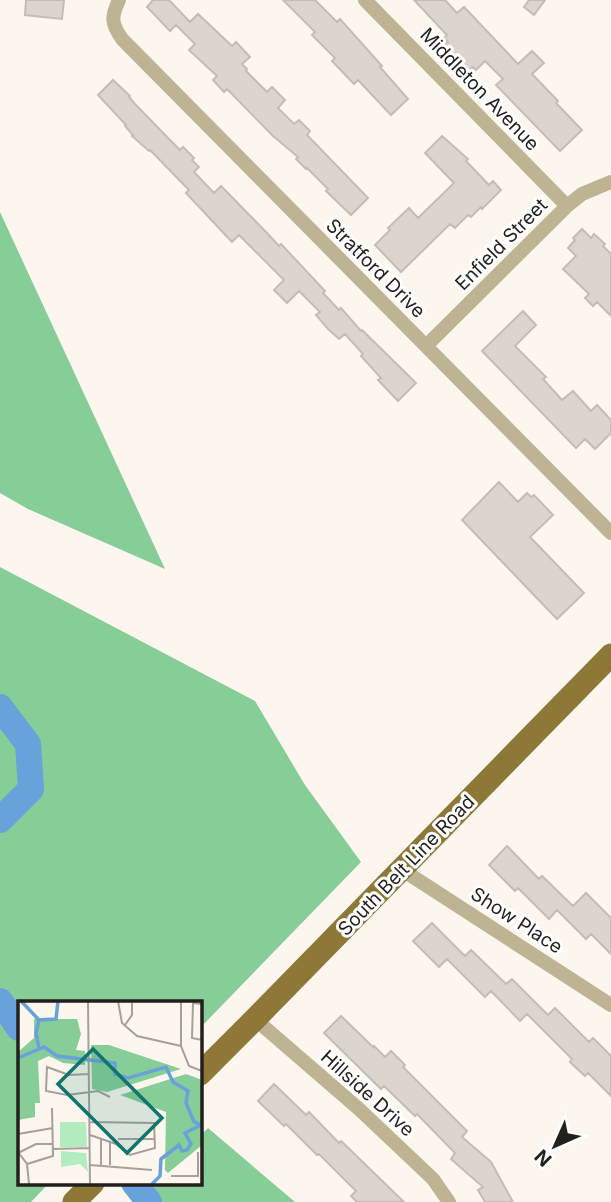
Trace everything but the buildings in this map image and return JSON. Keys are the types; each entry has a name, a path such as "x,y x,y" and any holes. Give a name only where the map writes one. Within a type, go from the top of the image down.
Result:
{"main road":[{"name":"South Belt Line Road","path":"201,1073 611,654"},
{"path":"74,1202 92,1184"}],"street":[{"name":"Stratford Drive","path":"119,0 112,16 122,39 611,533"},
{"name":"Middleton Avenue","path":"365,0 567,206"},
{"name":"Enfield Street","path":"426,346 567,206 582,194 611,182"},
{"name":"Show Place","path":"401,869 611,1005"},
{"name":"Hillside Drive","path":"255,1019 359,1109 433,1179 449,1202"}],"green space":[{"path":"0,212 165,569 28,509 0,493"},
{"path":"0,567 255,701 305,785 361,862 201,1027 201,1001 18,1001 18,1184 48,1184 31,1202 0,1202"},
{"path":"208,1128 295,1202 133,1202 152,1184 201,1184 201,1135"}],"waterway":[{"path":"0,707 28,744 31,789 0,820"},
{"path":"0,1001 18,1027"},
{"path":"135,1184 149,1202"}]}
